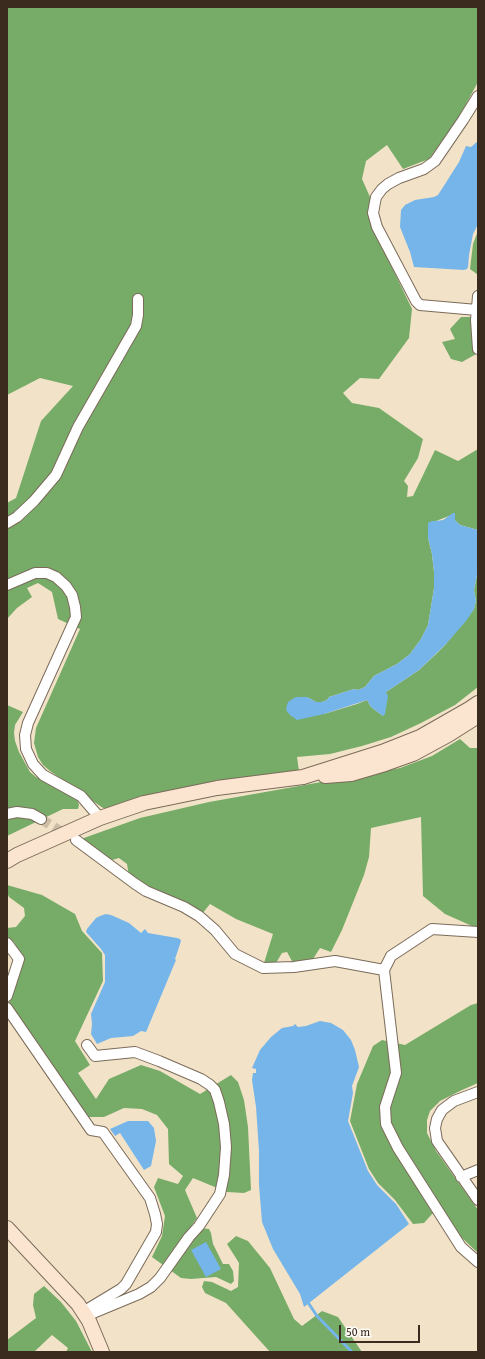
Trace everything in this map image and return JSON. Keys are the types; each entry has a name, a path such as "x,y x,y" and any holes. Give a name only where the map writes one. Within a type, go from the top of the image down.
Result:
{"street":[{"path":"477,310 420,305 416,301 377,227 374,213 376,197 382,189 399,178 424,169 435,161 478,96"},
{"path":"478,296 476,338 478,349"},
{"path":"7,523 17,517 34,501 56,476 78,427 136,326 138,299"},
{"path":"7,585 35,573 47,573 56,577 66,586 72,595 76,617 28,723 25,735 26,750 33,764 43,775 81,796 100,818"},
{"path":"303,777 382,752 420,738 470,710 478,703"},
{"path":"7,861 17,854 100,818 144,803 217,788 303,777 351,774 385,764 413,754 448,735 478,716"},
{"path":"7,814 17,812 32,814 41,819"},
{"path":"76,840 146,891 184,907 199,916 214,930 235,954 264,968 294,967 335,961 384,970"},
{"path":"478,932 432,929 391,956 384,970 396,1073 385,1107 386,1124 398,1148 461,1247 478,1262"},
{"path":"7,943 19,959 7,996"},
{"path":"7,1008 91,1130 103,1132 150,1198 155,1214 157,1224 156,1232 126,1284 84,1314"},
{"path":"84,1314 139,1294 151,1287 160,1278 199,1226 220,1194 224,1175 226,1148 219,1102 210,1085 201,1079 135,1052 96,1056 87,1045"},
{"path":"478,1092 454,1101 442,1110 437,1119 435,1128 438,1141 478,1200"},
{"path":"461,1177 478,1170"},
{"path":"7,1228 78,1304 100,1344 102,1352"}],"green space":[{"path":"7,7 478,7 478,82 459,117 429,159 403,169 387,145 366,161 362,179 370,197 371,224 412,309 409,338 379,379 360,378 343,393 352,403 379,408 423,439 418,458 404,481 408,486 407,497 413,496 435,450 458,461 478,449 478,530 460,525 455,520 455,516 449,516 432,521 428,538 434,572 434,588 431,607 428,625 421,639 410,654 397,664 374,676 365,687 358,690 354,689 329,697 327,700 322,702 316,702 307,697 324,714 367,700 371,707 383,716 386,692 419,670 435,655 446,644 474,609 476,601 474,590 478,570 478,687 455,705 391,737 330,754 297,757 299,771 107,809 103,808 43,765 38,757 34,743 36,728 80,629 58,619 52,592 38,583 27,588 32,597 17,608 7,619 7,503 16,498 41,421 73,386 40,378 7,395"},
{"path":"478,231 478,275 470,269 473,244"},
{"path":"461,317 478,317 478,353 462,362 451,359 442,342 455,339 450,329"},
{"path":"7,705 23,712 15,725 14,733 19,752 30,772 36,777 73,796 77,799 79,805 78,809 63,809 7,836"},
{"path":"460,739 470,748 478,748 478,926 472,926 445,914 423,896 421,817 371,828 369,857 364,875 342,930 331,952 320,948 313,959 293,963 287,952 282,953 276,963 264,963 273,934 236,919 210,904 202,914 159,893 129,876 127,864 119,858 112,860 81,839 140,818 209,802 400,768 432,756"},
{"path":"7,885 42,895 75,914 82,931 102,953 103,981 75,1041 90,1065 78,1073 96,1099 109,1079 141,1065 160,1071 200,1094 231,1075 238,1082 244,1100 248,1127 251,1190 244,1193 227,1192 193,1178 185,1190 197,1218 182,1239 201,1228 209,1229 213,1244 223,1264 229,1264 233,1271 234,1281 231,1284 216,1277 191,1279 181,1278 152,1257 162,1236 165,1216 154,1187 158,1178 178,1184 183,1176 169,1164 168,1129 157,1115 142,1109 124,1108 104,1117 89,1117 36,1047 8,1006 23,958 14,942 7,940 7,928 16,927 25,916 24,908 9,897 7,893"},
{"path":"478,1003 478,1083 440,1101 430,1111 427,1120 427,1133 436,1151 478,1210 478,1253 462,1238 448,1218 437,1213 432,1214 424,1223 413,1224 395,1200 378,1183 369,1169 350,1121 357,1084 373,1046 382,1040 405,1045 471,1005"},
{"path":"236,1236 248,1241 270,1268 294,1319 302,1326 322,1311 338,1317 362,1352 270,1352 226,1303 205,1293 202,1287 204,1281 212,1282 231,1291 238,1287 239,1263 227,1244"},
{"path":"44,1286 61,1302 76,1321 92,1352 66,1352 68,1348 52,1335 34,1352 7,1352 7,1340 36,1318 33,1305 34,1294"}],"water":[{"path":"478,141 478,224 473,234 467,269 414,267 400,227 401,210 405,205 415,200 438,195 459,162 466,146 471,147"},
{"path":"455,513 455,520 460,525 478,530 478,570 474,590 476,601 474,609 466,621 446,644 419,670 386,692 388,696 385,714 383,716 371,707 367,700 324,714 297,720 290,715 286,710 288,702 296,697 307,697 316,702 322,702 327,700 329,697 354,689 358,690 365,687 374,676 397,664 410,654 421,639 428,625 434,588 434,572 428,538 428,523 443,520"},
{"path":"106,914 129,923 141,933 145,929 148,933 177,938 181,941 175,959 176,960 146,1032 141,1031 133,1036 111,1038 97,1044 91,1034 91,1014 105,982 105,955 86,932 96,918"},
{"path":"320,1021 331,1023 343,1030 351,1040 359,1067 352,1086 353,1093 348,1121 368,1171 377,1185 396,1204 409,1224 304,1307 300,1294 273,1249 262,1222 256,1107 252,1080 253,1073 256,1073 256,1069 252,1068 260,1050 271,1037 282,1028 293,1026 295,1024 298,1027 306,1026"},
{"path":"128,1121 148,1121 154,1128 156,1141 151,1166 144,1170 120,1133 115,1136 110,1129"},
{"path":"206,1242 221,1269 206,1277 191,1250"}],"waterway":[{"path":"307,1301 317,1316 352,1352"}],"tunnel":[{"path":"41,819 68,836"}]}
